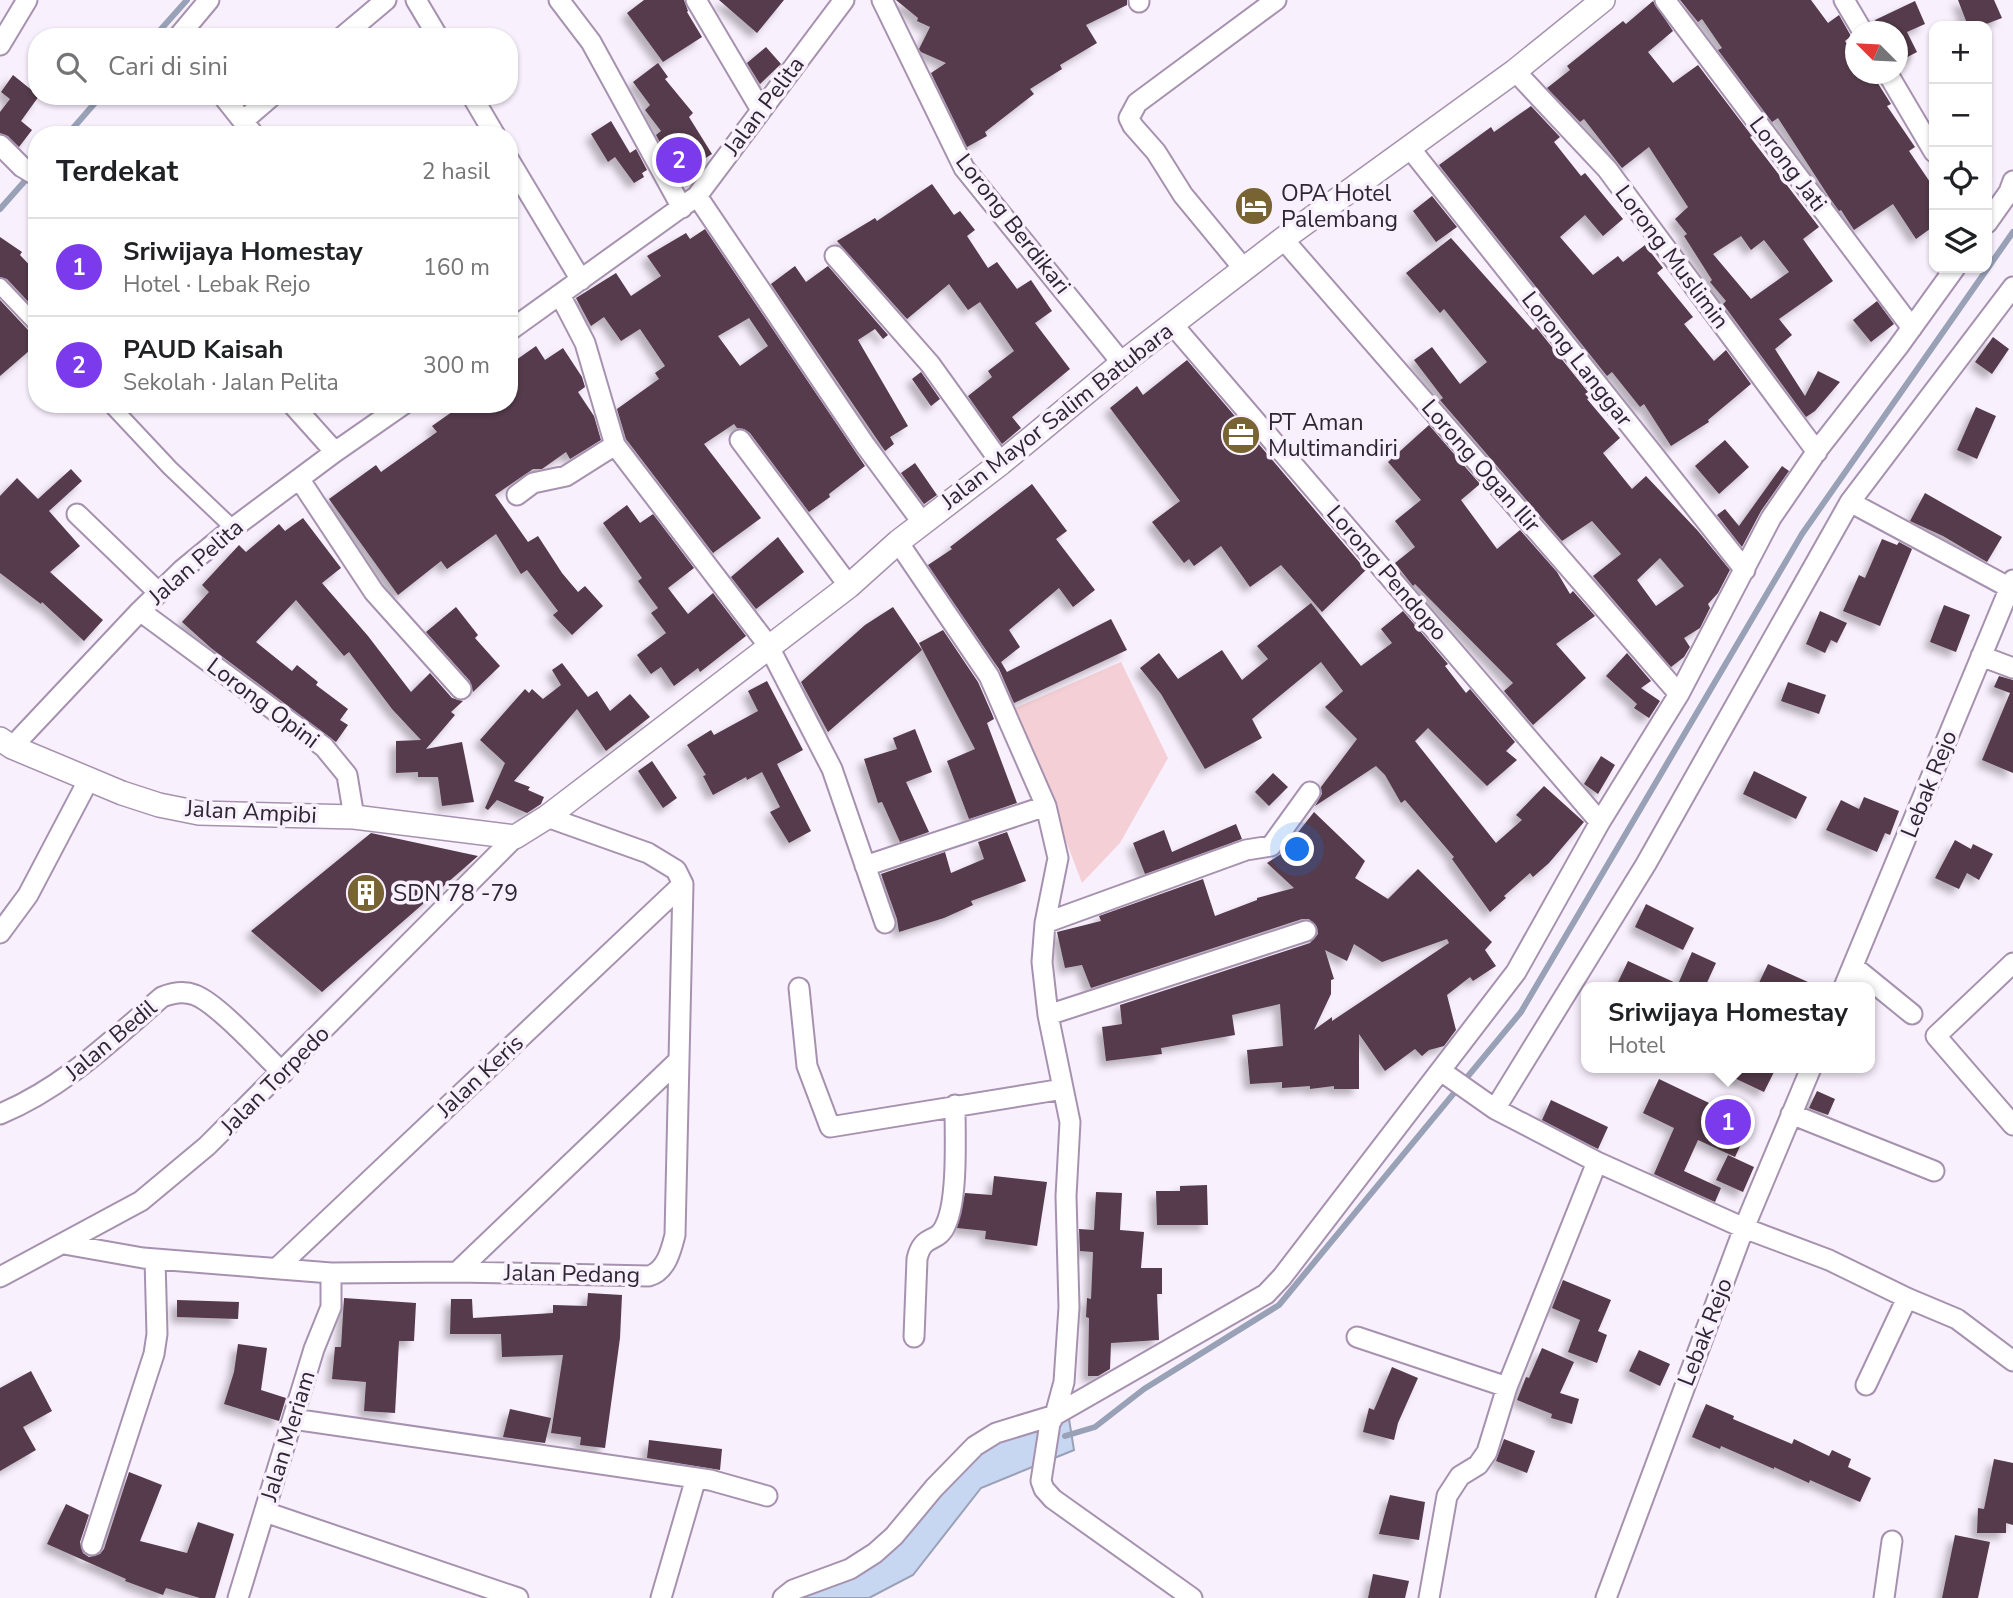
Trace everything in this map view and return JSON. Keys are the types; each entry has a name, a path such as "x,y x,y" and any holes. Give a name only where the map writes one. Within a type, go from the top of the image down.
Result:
{"street":[{"path":"0,45 27,0"},
{"path":"186,28 209,0"},
{"path":"353,28 386,0"},
{"path":"416,0 433,28"},
{"path":"559,0 591,42 690,202 922,522"},
{"path":"696,0 761,110"},
{"name":"Jalan Pelita","path":"518,325 690,202 844,0"},
{"name":"Lorong Berdikari","path":"882,0 964,168 1122,363"},
{"path":"1244,270 1183,195 1156,152 1129,118 1137,103 1276,0"},
{"name":"Jalan Mayor Salim Batubara","path":"515,837 547,817 768,645 849,586 922,522 1001,463 1122,363 1283,239 1515,71 1603,0"},
{"name":"Lorong Jati","path":"1665,0 1912,327"},
{"path":"1844,0 1856,21"},
{"name":"Lorong Muslimin","path":"1515,71 1606,170 1816,452"},
{"path":"1894,84 1931,147"},
{"path":"230,105 246,126"},
{"path":"250,126 265,105"},
{"path":"477,105 490,126"},
{"path":"0,145 28,170"},
{"name":"Lorong Langgar","path":"1409,147 1745,570"},
{"path":"518,175 581,280"},
{"path":"1992,216 2009,192 2013,181"},
{"name":"Lorong Ogan Ilir","path":"1283,239 1679,694"},
{"path":"835,256 930,364 1001,463"},
{"path":"783,1598 793,1590 850,1569 875,1553 894,1536 934,1488 975,1446 996,1433 1053,1419 1266,1294 1282,1277 1444,1074 1516,972 1600,822 1679,694 1771,518 1816,452 1951,273"},
{"path":"0,286 28,316"},
{"path":"1488,1104 1646,864 1850,502 2013,287"},
{"path":"560,295 585,343 615,445 768,645 832,769 885,923"},
{"name":"Lorong Pendopo","path":"1173,325 1600,822"},
{"path":"118,413 170,468 233,528"},
{"path":"300,413 335,452"},
{"name":"Jalan Pelita","path":"6,743 159,593 233,528 391,413"},
{"path":"740,440 849,586"},
{"path":"517,495 533,482 566,477 615,445"},
{"path":"300,480 374,593 461,689"},
{"path":"1850,502 2011,584"},
{"path":"77,514 159,593"},
{"path":"898,542 989,676 1046,806 1058,858 1045,923 1042,962 1048,1015 1070,1122 1066,1196 1069,1307 1064,1382 1053,1419 1041,1481 1053,1499 1190,1597"},
{"name":"Lebak Rejo","path":"1846,982 2011,584"},
{"name":"Lorong Opini","path":"140,611 324,747 346,775 354,817"},
{"path":"1981,656 2013,668"},
{"name":"Jalan Ampibi","path":"6,743 122,793 159,805 199,813 354,817 515,837"},
{"path":"0,933 29,895 89,779"},
{"path":"1045,923 1246,850 1271,846 1310,792"},
{"path":"865,866 1046,806"},
{"path":"547,817 648,853 676,870 683,884"},
{"name":"Jalan Torpedo","path":"0,1277 141,1201 208,1146 515,837"},
{"name":"Jalan Pedang","path":"64,1244 155,1259 331,1273 457,1272 649,1276 657,1273 668,1256 675,1235 683,884"},
{"name":"Jalan Keris","path":"276,1268 683,884"},
{"path":"1048,1015 1306,931"},
{"path":"2013,964 1936,1035 2013,1125"},
{"path":"1853,966 1873,982"},
{"path":"1875,984 1912,1014"},
{"path":"799,988 807,1066 830,1127 1063,1089"},
{"name":"Jalan Bedil","path":"0,1114 41,1094 79,1070 162,997 172,993 192,994 213,1006 282,1073"},
{"path":"457,1272 679,1060"},
{"name":"Lebak Rejo","path":"1606,1598 1744,1228 1809,1073"},
{"path":"1444,1074 1488,1104 1597,1162 1744,1228 1829,1260 1956,1319 2013,1361"},
{"path":"914,1337 916,1259 923,1242 939,1236 948,1222 954,1174 955,1105"},
{"path":"1791,1115 1934,1171"},
{"path":"1429,1598 1447,1496 1460,1476 1485,1458 1507,1387 1597,1162"},
{"path":"92,1545 154,1354 157,1334 155,1259"},
{"name":"Jalan Meriam","path":"238,1598 314,1349 331,1307 331,1273"},
{"path":"1866,1385 1907,1298"},
{"path":"1357,1337 1507,1387"},
{"path":"293,1419 696,1478 767,1496"},
{"path":"661,1598 696,1478"},
{"path":"264,1512 518,1598"},
{"path":"1884,1598 1892,1541"}],"shaded area":[{"path":"1121,662 1168,758 1120,843 1082,883 1015,708"}],"water":[{"path":"1069,1419 1074,1450 981,1488 913,1575 869,1598 794,1598 846,1577 974,1452 1030,1428"}],"building":[{"path":"644,0 684,0 687,12 702,37 663,62 627,13"},
{"path":"719,0 784,0 757,33"},
{"path":"896,0 1127,0 1127,5 1086,25 1097,43 1060,65 1062,69 1030,89 1034,94 985,132 987,136 967,147 931,73 946,63 919,49 930,27 917,21 918,18"},
{"path":"1680,0 1811,0 1828,23 1839,15 1845,26 1845,84 1878,84 1891,104 1887,106 1915,147 1909,151 1929,181 1929,230 1916,239 1893,204 1854,230 1829,197 1778,118 1772,122 1718,50 1722,48 1702,19 1698,22"},
{"path":"1958,0 1994,0 2002,18 1992,22 1966,21"},
{"path":"1653,1 1673,31 1648,52 1673,83 1698,65 1819,227 1803,239 1833,281 1779,319 1792,335 1775,349 1805,396 1818,371 1840,382 1815,411 1806,417 1723,304 1726,301 1710,282 1712,280 1684,236 1687,234 1675,219 1688,207 1649,147 1622,168 1584,119 1580,122 1547,88 1570,70 1567,66 1623,21 1626,24","holes":["1741,236 1751,250 1764,240 1789,272 1751,299 1713,254"]},
{"path":"1915,1 1925,24 1908,32 1908,21 1875,20"},
{"path":"1908,34 1917,52 1908,57"},
{"path":"766,47 781,64 760,84 747,63"},
{"path":"658,63 668,77 665,79 693,113 689,117 712,154 678,175 656,135 661,131 645,110 650,105 633,82"},
{"path":"13,75 28,87 28,105 33,105 21,121 28,127 28,135 19,147 8,136 0,133 0,112 10,99 1,92"},
{"path":"1531,106 1560,137 1554,142 1581,176 1585,173 1623,219 1603,236 1585,215 1560,237 1593,275 1618,256 1623,262 1645,245 1663,268 1657,273 1693,317 1684,324 1714,361 1726,350 1751,384 1708,420 1709,422 1671,446 1644,404 1640,407 1612,372 1607,376 1439,165 1491,127 1494,132"},
{"path":"611,121 630,153 636,149 647,170 642,173 644,177 634,183 615,157 608,162 591,134"},
{"path":"932,184 954,215 960,211 975,230 967,236 988,268 997,262 1017,289 1031,280 1052,311 1035,323 1070,369 1012,417 1021,428 1002,444 968,396 992,377 988,371 1014,351 980,302 968,310 949,284 907,319 837,241 875,218 877,221"},
{"path":"1432,196 1457,227 1436,242 1413,211"},
{"path":"705,229 865,466 809,512 750,433 734,424 704,444 761,518 713,553 626,439 617,409 659,379 655,373 665,366 640,329 621,341 604,317 591,326 576,298 616,273 631,296 661,276 647,256 686,233 690,239","holes":["749,318 768,346 740,366 718,336"]},
{"path":"0,237 22,252 20,255 28,263 28,301 7,279 0,277"},
{"path":"1451,238 1533,330 1536,327 1588,392 1585,394 1589,398 1587,399 1620,438 1603,453 1632,489 1646,476 1698,531 1730,570 1718,593 1708,604 1710,608 1700,628 1684,638 1690,647 1684,657 1671,667 1593,576 1621,554 1592,521 1562,541 1440,400 1443,398 1414,360 1432,347 1460,384 1487,362 1444,309 1440,313 1406,273","holes":["1660,558 1684,586 1656,606 1637,580"]},
{"path":"795,266 806,282 828,266 888,335 883,339 875,329 858,340 908,426 890,437 894,444 885,451 771,284"},
{"path":"0,300 28,330 28,352 0,376"},
{"path":"1877,301 1894,324 1871,342 1853,320"},
{"path":"1993,337 2009,349 1992,374 1975,362"},
{"path":"536,346 545,360 563,348 582,377 585,387 578,392 594,416 601,440 570,459 566,452 542,469 533,469 495,495 528,542 538,536 578,592 585,586 603,606 572,635 553,615 558,611 527,570 521,574 496,534 447,569 441,561 398,595 329,499 376,465 381,472 437,432 432,426 450,413 518,413 518,359"},
{"path":"1187,360 1366,570 1322,612 1281,565 1250,587 1221,546 1194,566 1189,559 1184,563 1152,522 1180,501 1110,408 1137,386 1143,395"},
{"path":"921,372 940,399 931,406 912,379"},
{"path":"1976,407 1996,416 1977,459 1957,450"},
{"path":"1429,425 1480,484 1461,500 1497,549 1520,530 1557,572 1570,594 1573,591 1595,616 1556,644 1586,678 1533,725 1504,691 1513,683 1415,584 1413,586 1395,563 1415,547 1395,521 1421,500 1388,462"},
{"path":"1725,440 1749,467 1719,494 1695,466"},
{"path":"915,463 937,495 924,504 901,473"},
{"path":"1782,466 1789,471 1761,511 1742,547 1717,515 1725,509 1739,526"},
{"path":"71,469 82,481 49,511 80,546 50,572 103,620 84,641 42,602 41,604 0,573 0,496 17,478 38,499"},
{"path":"1032,484 1067,531 1056,539 1095,590 1073,607 1059,588 1009,630 1020,647 1001,662 1007,672 1111,619 1127,650 1014,703 999,669 928,565 952,549 950,547"},
{"path":"1925,493 2002,537 1987,562 1943,536 1910,521"},
{"path":"627,505 640,523 653,514 694,568 668,588 688,614 713,593 746,636 700,672 698,668 674,686 661,667 651,674 637,655 666,633 651,613 658,608 638,581 642,578 603,523"},
{"path":"303,518 341,568 322,583 368,636 411,692 430,673 452,698 463,701 451,712 455,715 426,749 462,742 474,802 442,806 438,777 418,777 418,772 396,773 396,741 421,740 392,709 349,652 344,656 296,600 256,642 292,671 297,665 318,682 316,685 348,709 340,720 348,725 336,742 211,648 182,622 209,592 202,585 239,545 246,552 279,524 285,531"},
{"path":"778,537 804,572 756,609 731,577"},
{"path":"1882,539 1897,545 1899,542 1912,549 1880,626 1843,611 1859,575 1865,578"},
{"path":"1311,603 1361,666 1392,643 1381,629 1403,611 1448,664 1445,666 1466,693 1470,689 1515,742 1506,751 1517,760 1487,786 1428,728 1415,741 1496,843 1522,820 1516,815 1544,786 1584,822 1549,863 1533,877 1530,873 1490,912 1452,859 1454,857 1405,800 1401,803 1385,775 1376,766 1315,806 1322,794 1321,787 1357,739 1325,707 1343,691 1321,662 1252,719 1262,738 1205,769 1161,694 1140,668 1159,653 1178,679 1222,650 1242,680 1268,659 1257,646"},
{"path":"1944,605 1970,615 1956,652 1930,642"},
{"path":"456,607 478,635 475,638 500,666 473,692 470,681 426,632"},
{"path":"893,607 922,650 828,732 801,682 865,625"},
{"path":"1820,611 1847,623 1837,643 1831,640 1825,653 1806,644"},
{"path":"943,630 978,682 992,714 994,719 987,723 1017,803 969,819 947,761 975,749 919,643"},
{"path":"1627,653 1651,681 1641,688 1660,701 1649,718 1634,708 1637,704 1606,676"},
{"path":"562,663 588,697 597,691 610,711 630,694 650,717 606,751 577,709 514,781 530,787 528,790 544,797 541,804 527,813 497,800 488,810 485,808 505,763 480,740 525,689 529,693 532,689 543,699 561,685 552,670"},
{"path":"1999,676 2013,680 2013,773 1982,760 2010,693 1994,687"},
{"path":"767,681 803,750 777,764 811,831 789,843 770,812 780,807 762,772 747,780 746,777 713,795 703,776 706,775 687,745 711,730 714,735 758,711 748,691"},
{"path":"1788,682 1826,695 1819,714 1781,701"},
{"path":"915,729 932,772 906,782 929,832 900,842 882,802 878,803 864,759 897,749 893,738"},
{"path":"1601,756 1615,765 1598,794 1584,784"},
{"path":"652,761 677,798 663,808 638,771"},
{"path":"1754,771 1807,797 1796,819 1743,794"},
{"path":"1273,773 1288,787 1269,806 1255,792"},
{"path":"1864,797 1899,811 1890,835 1885,833 1877,852 1826,830 1841,800 1859,809"},
{"path":"1314,812 1365,861 1355,878 1388,899 1418,869 1492,942 1485,950 1496,966 1473,981 1470,977 1447,995 1456,1030 1444,1046 1429,1050 1422,1056 1415,1049 1385,1071 1359,1034 1359,1089 1334,1089 1334,1086 1282,1088 1282,1082 1250,1084 1247,1050 1283,1046 1280,1004 1232,1015 1235,1035 1161,1048 1162,1054 1106,1061 1102,1027 1122,1024 1120,1005 1310,943 1318,934 1317,927 1309,919 1302,919 1091,988 1082,965 1065,968 1057,932 1101,921 1099,916 1203,879 1215,916 1257,898 1294,888 1267,863 1281,854","holes":["1447,939 1449,943 1332,1021 1332,1017 1314,1030 1331,994 1331,980 1334,979 1325,950 1347,961 1354,944 1382,962"]},
{"path":"1236,824 1242,839 1145,874 1133,843 1164,830 1172,852"},
{"path":"1007,832 1026,881 971,901 973,905 944,918 899,932 881,874 945,852 951,873 984,859 978,842"},
{"name":"SDN 78 -79","path":"371,833 478,856 322,992 251,931"},
{"path":"1955,840 1971,849 1973,844 1993,854 1979,880 1967,873 1959,889 1935,878"},
{"path":"1646,904 1694,928 1683,950 1635,927"},
{"path":"1692,952 1716,963 1707,982 1679,982"},
{"path":"1628,961 1674,982 1618,982"},
{"path":"1768,964 1808,982 1759,982"},
{"path":"1724,1073 1774,1073 1764,1092"},
{"path":"1659,1079 1751,1123 1735,1157 1698,1140 1684,1171 1721,1188 1715,1202 1654,1174 1674,1128 1643,1113"},
{"path":"1817,1091 1835,1099 1828,1115 1809,1108"},
{"path":"1551,1100 1608,1127 1598,1149 1542,1120"},
{"path":"1728,1155 1754,1167 1743,1192 1716,1180"},
{"path":"994,1176 1047,1182 1037,1246 985,1239 986,1231 957,1228 965,1193 992,1195"},
{"path":"1207,1185 1208,1225 1157,1225 1156,1191 1180,1191 1180,1186"},
{"path":"1096,1192 1122,1193 1120,1230 1144,1232 1141,1268 1162,1268 1162,1294 1157,1294 1159,1340 1111,1343 1110,1369 1098,1376 1088,1376 1089,1318 1086,1317 1087,1298 1091,1299 1093,1252 1080,1251 1079,1229 1094,1230"},
{"path":"1563,1280 1611,1300 1598,1331 1607,1335 1597,1363 1568,1352 1580,1320 1552,1308"},
{"path":"588,1293 622,1295 620,1338 605,1448 580,1445 581,1437 551,1433 563,1355 502,1357 501,1334 450,1334 451,1299 472,1299 473,1318 553,1313 553,1305 587,1306"},
{"path":"344,1298 416,1303 414,1341 399,1341 395,1413 364,1411 366,1382 332,1379 335,1347 341,1347"},
{"path":"177,1300 239,1302 238,1319 177,1317"},
{"path":"238,1344 267,1348 261,1390 286,1398 279,1421 224,1404 234,1372"},
{"path":"1542,1348 1574,1362 1560,1393 1579,1399 1572,1424 1551,1418 1552,1414 1517,1400"},
{"path":"1639,1350 1670,1364 1660,1386 1629,1371"},
{"path":"1392,1367 1418,1378 1398,1423 1394,1440 1363,1432 1369,1408 1374,1410"},
{"path":"31,1371 52,1411 23,1427 36,1450 0,1471 0,1388"},
{"path":"1706,1404 1734,1416 1733,1419 1792,1444 1794,1439 1829,1456 1832,1450 1851,1459 1848,1467 1871,1478 1860,1502 1810,1480 1809,1483 1721,1446 1720,1449 1692,1437"},
{"path":"510,1409 551,1418 545,1443 503,1437"},
{"path":"1504,1439 1535,1451 1527,1473 1496,1461"},
{"path":"649,1440 722,1449 720,1470 647,1458"},
{"path":"1994,1459 2013,1463 2013,1525 2006,1523 2006,1533 1977,1533 1978,1508 1984,1509"},
{"path":"129,1472 162,1485 140,1541 187,1553 198,1522 234,1534 215,1598 200,1598 166,1588 163,1595 125,1581 126,1579 47,1544 66,1504 89,1515 80,1542 83,1553 89,1557 100,1554 104,1549"},
{"path":"1390,1495 1425,1502 1419,1540 1379,1534"},
{"path":"1955,1535 1990,1542 1978,1598 1942,1598"},
{"path":"1373,1574 1409,1581 1405,1598 1368,1598"}],"waterway":[{"path":"162,28 187,0"},
{"path":"75,126 93,105"},
{"path":"0,209 28,177"},
{"path":"1065,1436 1095,1427 1144,1389 1279,1305 1521,1012 1802,534 2013,232"}],"place":[{"name":"PAUD Kaisah","path":"679,160"},
{"name":"OPA Hotel Palembang","path":"1254,206"},
{"name":"PT Aman Multimandiri","path":"1241,435"},
{"name":"SDN 78 -79","path":"366,893"},
{"name":"Sriwijaya Homestay","path":"1728,1122"}]}
